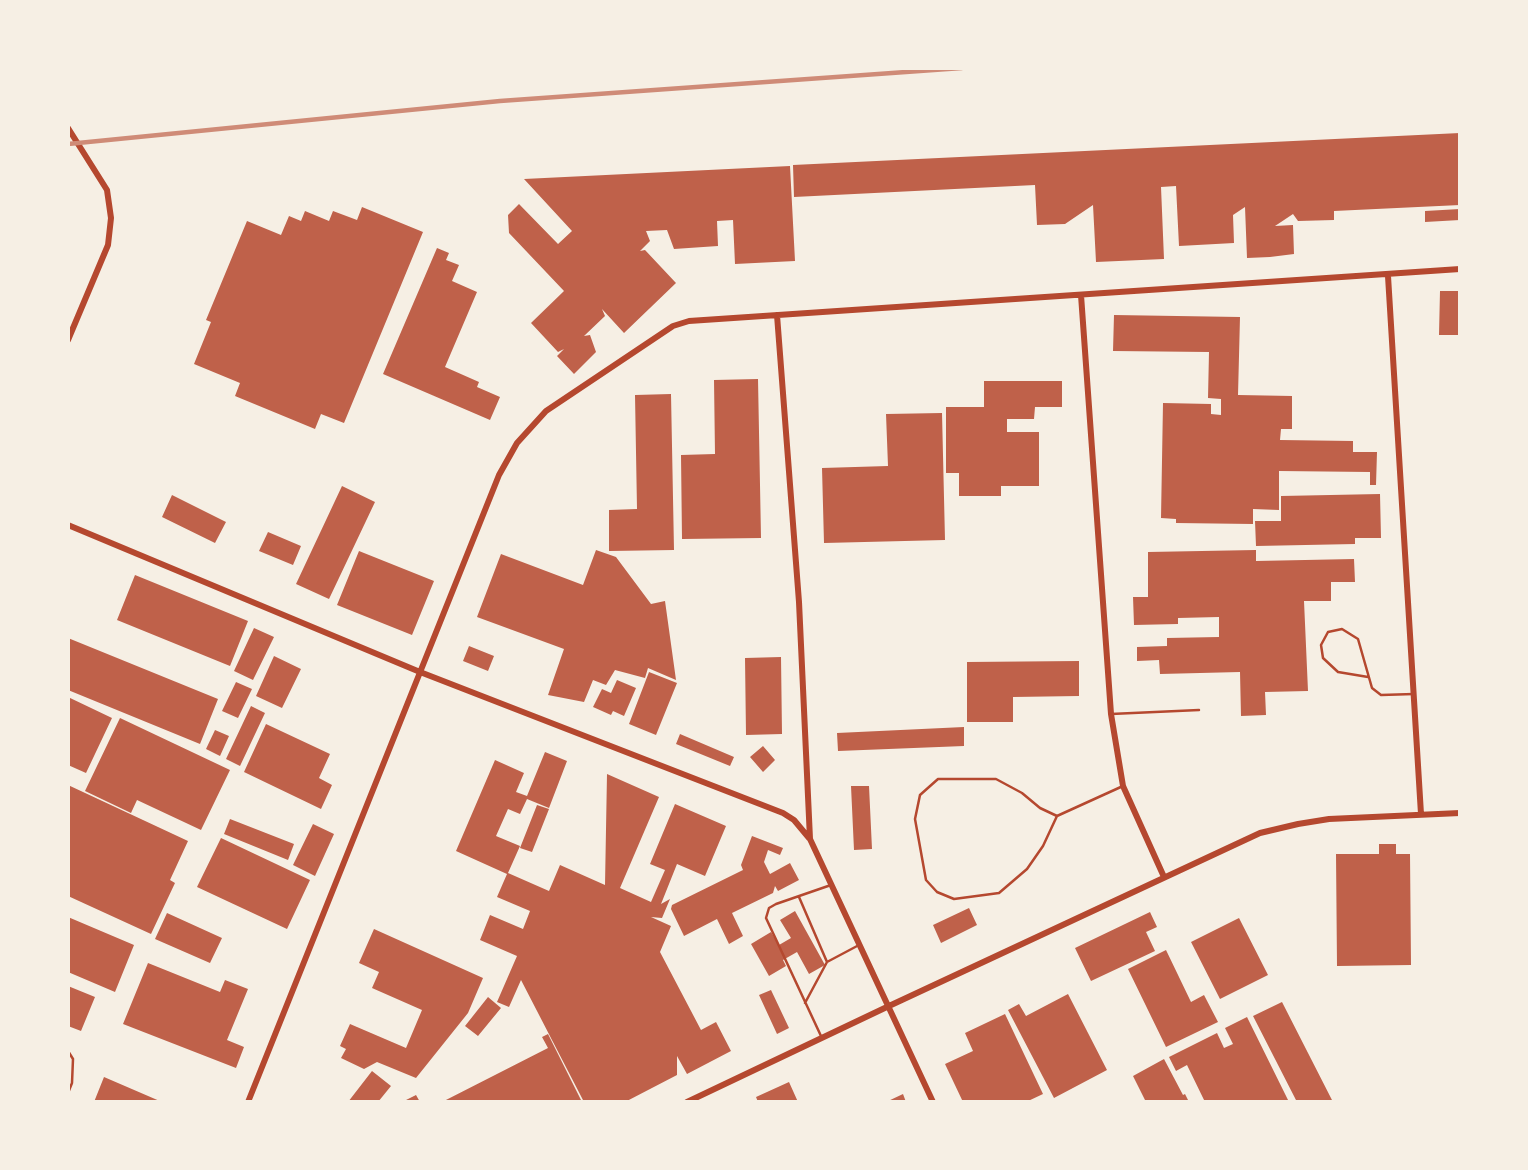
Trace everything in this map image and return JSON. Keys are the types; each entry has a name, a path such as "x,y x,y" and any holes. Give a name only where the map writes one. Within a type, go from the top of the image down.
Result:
{"street":[{"path":"68,128 107,190 111,218 108,244 68,340"},
{"path":"248,1102 499,475 517,443 546,411 673,326 702,319 1460,269"},
{"path":"1388,275 1421,814"},
{"path":"1081,295 1111,713 1123,786 1164,877"},
{"path":"777,315 799,602 810,839"},
{"path":"68,525 419,673 794,820 810,839 933,1102"},
{"path":"687,1102 1261,833 1298,824 1374,816 1460,813"}],"lane":[{"path":"1368,677 1338,672 1323,658 1321,645 1328,632 1342,629 1358,639 1372,688 1381,695 1414,694"},
{"path":"1111,713 1199,710"},
{"path":"1057,816 996,779 938,779 920,795 915,819 926,880 937,892 954,899 999,893 1027,869 1043,846 1057,816 1123,786"},
{"path":"821,1038 766,918 769,908 831,885"},
{"path":"799,896 827,962"},
{"path":"805,1003 827,962 859,945"},
{"path":"68,1051 74,1059 72,1083 68,1093"}],"building":[{"path":"1460,133 1460,205 1334,211 1334,220 1298,221 1293,214 1275,226 1293,225 1294,254 1270,257 1247,258 1245,207 1233,215 1234,243 1179,246 1176,186 1161,187 1164,259 1096,262 1093,205 1065,224 1037,225 1035,185 794,197 793,165"},
{"path":"790,166 795,261 735,264 733,220 717,221 718,246 674,249 667,230 646,231 650,241 640,251 645,250 676,283 624,333 602,309 605,316 584,336 590,335 596,352 574,374 557,356 564,349 558,352 531,323 564,291 509,233 508,215 519,204 558,244 572,231 524,179"},
{"path":"362,207 423,232 344,423 321,414 315,429 235,396 240,383 194,364 211,322 206,320 247,221 281,235 289,216 301,221 305,211 329,221 333,211 357,220"},
{"path":"1460,209 1460,220 1425,222 1425,211"},
{"path":"437,248 449,253 446,260 459,265 452,281 477,292 445,367 479,382 477,387 500,397 490,420 383,374"},
{"path":"1440,291 1460,291 1460,335 1439,335"},
{"path":"1114,315 1240,317 1238,395 1292,396 1292,429 1281,429 1280,440 1353,441 1353,452 1377,452 1376,485 1370,485 1370,472 1279,471 1279,510 1253,509 1253,524 1176,523 1176,519 1161,518 1163,403 1211,404 1211,414 1221,415 1221,399 1208,398 1209,352 1113,351"},
{"path":"758,379 761,538 682,539 681,455 715,454 714,380"},
{"path":"984,381 1062,381 1062,407 1035,407 1034,419 1007,419 1007,432 1039,432 1039,486 1001,486 1001,496 959,496 959,473 946,473 946,407 984,407"},
{"path":"671,394 674,550 609,551 609,510 637,509 635,395"},
{"path":"942,413 945,540 824,543 822,468 888,466 886,414"},
{"path":"342,486 375,502 329,599 296,584"},
{"path":"1380,494 1381,538 1355,538 1355,544 1256,546 1255,521 1281,521 1281,496"},
{"path":"172,495 226,522 215,543 162,517"},
{"path":"268,532 301,546 293,565 259,551"},
{"path":"596,550 616,557 651,604 665,601 676,680 648,668 645,678 615,670 606,685 593,680 584,702 548,695 564,649 477,617 501,554 583,585"},
{"path":"1256,550 1256,561 1354,559 1355,582 1331,582 1331,601 1304,601 1308,691 1265,692 1266,715 1241,716 1240,672 1160,674 1159,660 1137,661 1137,647 1167,646 1167,638 1219,637 1219,617 1178,618 1178,624 1134,625 1133,597 1148,597 1148,552"},
{"path":"359,551 434,581 412,635 337,605"},
{"path":"135,575 248,621 230,666 117,620"},
{"path":"254,628 274,637 253,680 234,671"},
{"path":"68,638 218,699 200,744 68,690"},
{"path":"469,646 494,656 488,671 463,661"},
{"path":"274,656 301,669 282,708 256,696"},
{"path":"781,657 782,734 746,735 745,658"},
{"path":"1079,661 1079,696 1013,697 1013,722 967,722 967,662"},
{"path":"649,672 677,683 656,735 629,724"},
{"path":"617,680 636,688 624,716 613,711 611,715 593,707 602,689 611,693"},
{"path":"236,682 252,689 238,718 222,711"},
{"path":"68,697 112,718 86,773 68,765"},
{"path":"251,706 265,713 240,766 226,759"},
{"path":"120,718 230,770 201,830 137,800 131,813 85,791"},
{"path":"266,724 330,754 319,778 332,785 321,809 244,772"},
{"path":"964,727 964,746 838,751 837,733"},
{"path":"215,730 229,736 220,756 206,749"},
{"path":"680,734 734,757 730,766 676,744"},
{"path":"763,746 775,760 763,772 750,757"},
{"path":"545,752 567,761 549,808 527,799 520,814 508,809 496,836 520,846 508,873 549,891 560,865 605,885 607,774 659,797 620,888 651,902 665,870 650,864 675,804 726,826 705,876 677,864 661,904 670,899 662,918 651,917 671,926 660,952 701,1030 716,1022 731,1051 687,1074 677,1056 677,1075 625,1102 584,1102 521,980 509,1007 497,1002 517,956 480,940 490,915 523,929 530,911 497,897 507,874 456,851 495,760 524,773 516,792 527,796"},
{"path":"68,785 188,841 170,880 175,883 151,934 68,896"},
{"path":"851,786 869,786 872,849 854,850"},
{"path":"537,805 549,809 532,852 520,848"},
{"path":"230,819 294,844 288,860 224,834"},
{"path":"313,824 334,834 315,876 293,865"},
{"path":"752,836 783,848 780,855 768,850 764,862 770,874 790,863 799,880 778,891 775,886 773,893 732,913 743,936 729,944 717,919 684,936 671,909 672,905 743,870 741,865"},
{"path":"221,838 310,880 287,929 197,887"},
{"path":"1379,844 1396,844 1396,854 1410,854 1411,965 1337,966 1336,854 1379,854"},
{"path":"969,908 977,925 941,943 933,925"},
{"path":"795,911 825,965 809,974 797,952 783,960 786,966 769,976 751,944 771,932 779,945 791,938 780,920"},
{"path":"1150,912 1157,927 1146,932 1155,951 1091,981 1075,948"},
{"path":"167,913 222,938 210,963 155,939"},
{"path":"68,917 134,945 115,992 68,972"},
{"path":"1239,918 1268,975 1220,999 1191,942"},
{"path":"374,929 483,978 468,1013 416,1078 377,1062 364,1069 341,1058 346,1049 340,1046 350,1024 406,1048 422,1010 372,988 379,972 359,963"},
{"path":"1166,950 1191,1002 1204,995 1218,1022 1166,1047 1128,969"},
{"path":"148,963 220,992 225,980 248,989 227,1040 244,1047 236,1068 123,1024"},
{"path":"68,986 95,997 81,1031 68,1026"},
{"path":"771,990 789,1028 777,1034 759,995"},
{"path":"1068,994 1107,1070 1054,1098 1008,1010 1019,1004 1026,1016"},
{"path":"488,997 501,1008 478,1036 465,1026"},
{"path":"1282,1002 1333,1102 1297,1102 1253,1016"},
{"path":"1005,1014 1043,1094 1026,1102 963,1102 945,1064 973,1051 965,1033"},
{"path":"1247,1017 1289,1102 1205,1102 1187,1065 1176,1071 1169,1057 1217,1033 1224,1048 1233,1044 1225,1028"},
{"path":"548,1034 582,1102 442,1102 548,1048 542,1037"},
{"path":"1164,1059 1189,1102 1146,1102 1133,1076"},
{"path":"372,1071 391,1086 378,1102 348,1102"},
{"path":"104,1077 162,1102 94,1102"},
{"path":"789,1082 798,1102 758,1102 756,1097"},
{"path":"903,1094 906,1102 886,1102"},
{"path":"416,1095 420,1102 402,1102"}],"railway":[{"path":"68,144 500,101 962,68"}]}
